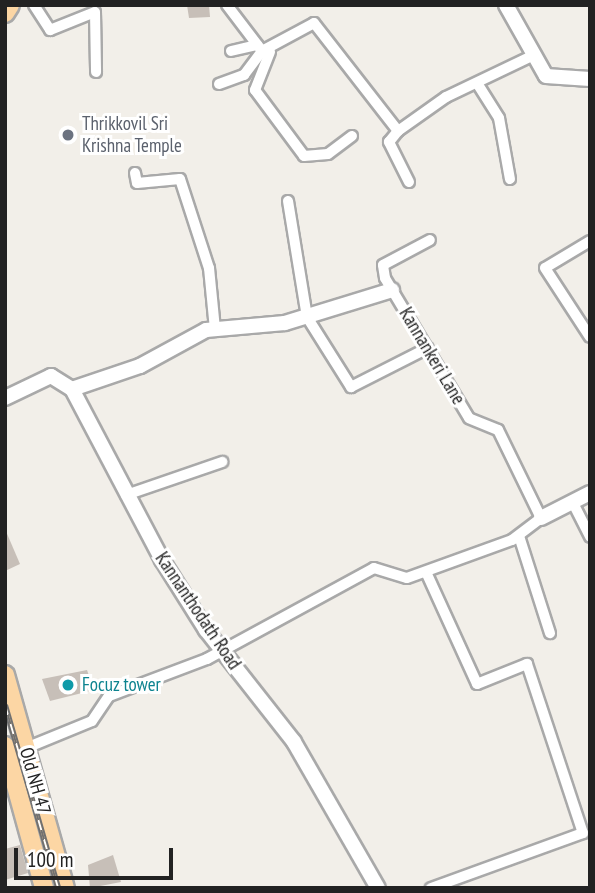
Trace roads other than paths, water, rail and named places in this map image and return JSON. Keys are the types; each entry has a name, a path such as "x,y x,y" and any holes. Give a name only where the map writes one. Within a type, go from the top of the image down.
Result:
{"main road":[{"path":"5,13 10,5"},
{"name":"Old NH 47","path":"5,675 65,888"},
{"name":"Old NH 47","path":"5,746 44,888"}],"street":[{"path":"34,5 50,30 95,12 96,72"},
{"path":"227,5 263,49"},
{"path":"506,5 546,76 590,79"},
{"path":"231,51 263,49 314,23 398,131"},
{"path":"219,84 244,75 263,49"},
{"path":"263,49 255,90 303,156 328,154 352,136"},
{"path":"409,182 390,142 398,131 477,83 534,55"},
{"path":"477,83 499,118 510,179"},
{"path":"135,173 137,183 180,179 209,268 215,329"},
{"path":"288,201 307,317 351,387 428,348"},
{"path":"5,398 51,376 72,389 215,329 307,317 392,290 383,265 430,240"},
{"path":"590,241 545,268 590,337"},
{"name":"Kannankeri Lane","path":"392,290 469,418 498,430 541,518"},
{"name":"Kannanthodath Road","path":"72,389 126,495 221,650 294,742 378,888"},
{"path":"126,495 222,462"},
{"path":"26,748 92,721 110,696 221,650 374,568 407,578 426,572 519,536 541,518 590,493"},
{"path":"573,503 590,537"},
{"path":"519,536 551,633"},
{"path":"426,572 477,684 527,664 583,833 431,888"}],"railway":[{"path":"5,705 58,888"}],"place":[{"name":"Thrikkovil Sri Krishna Temple","path":"68,135"},
{"name":"Focuz tower","path":"68,685"}]}
